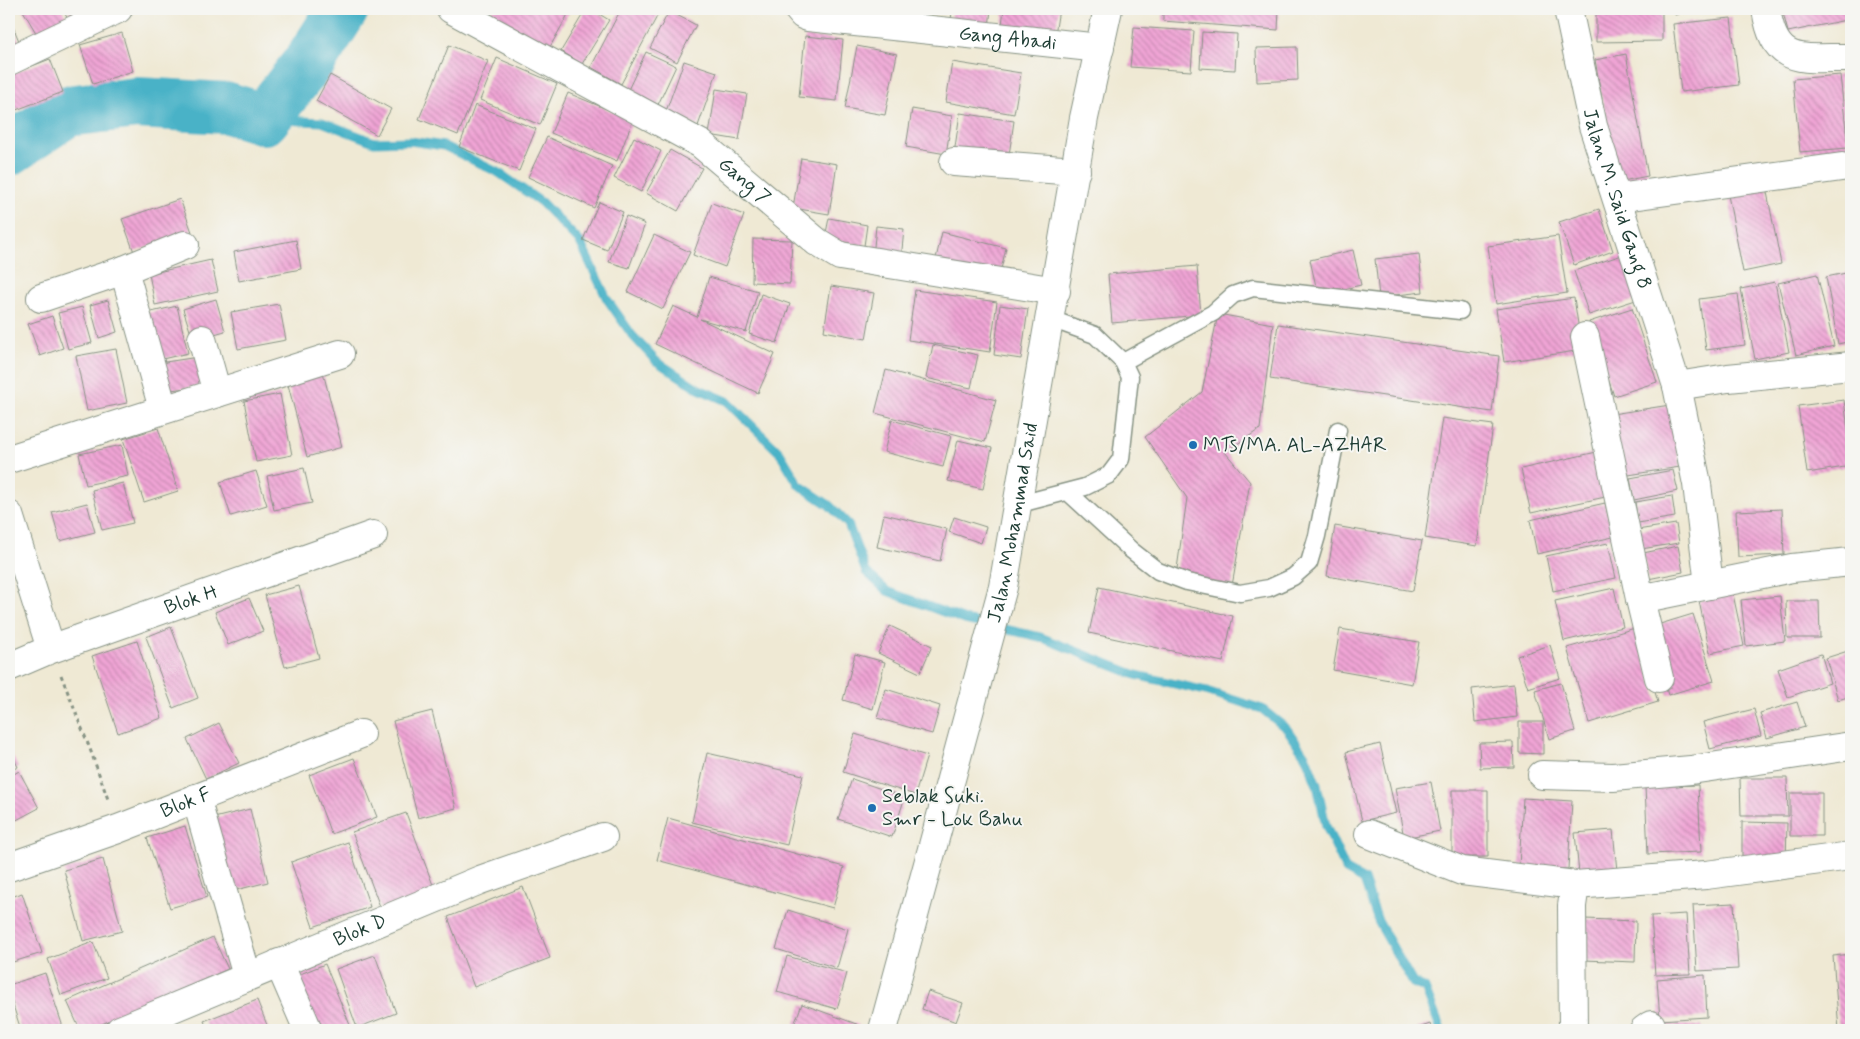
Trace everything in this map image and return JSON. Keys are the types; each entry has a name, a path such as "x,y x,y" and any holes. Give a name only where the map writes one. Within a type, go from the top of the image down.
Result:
{"street":[{"path":"9,61 118,9"},
{"name":"Gang 7","path":"451,9 701,144 817,242 840,256 1056,291"},
{"name":"Gang Abadi","path":"798,9 803,15 808,17 1100,48"},
{"name":"Jalan Mohammad Said","path":"883,1030 1003,587 1056,291 1084,118 1108,9"},
{"name":"Jalan M. Said Gang 8","path":"1568,9 1593,126 1677,386 1697,484 1709,585"},
{"path":"1766,9 1769,27 1782,50 1792,55 1805,57 1851,58"},
{"path":"954,162 1076,171"},
{"path":"1617,198 1842,167"},
{"path":"41,298 124,270 185,245"},
{"path":"124,270 164,410"},
{"path":"1585,337 1640,599 1659,678"},
{"path":"202,340 217,393"},
{"path":"9,459 340,354"},
{"path":"1677,386 1728,378 1851,366"},
{"path":"9,515 51,649"},
{"name":"Blok H","path":"9,667 51,649 373,535"},
{"path":"1640,599 1792,568 1851,562"},
{"name":"Blok F","path":"9,867 118,829 361,734"},
{"path":"1542,776 1613,777 1691,770 1851,746"},
{"path":"196,798 247,976"},
{"path":"1369,834 1462,871 1575,885 1706,875 1851,856"},
{"name":"Blok D","path":"120,1030 480,880 603,837"},
{"path":"1573,1030 1572,906 1575,885"},
{"path":"279,963 308,1030"}],"lane":[{"path":"1123,362 1213,313 1233,295 1253,288 1460,311"},
{"path":"1016,506 1085,486 1109,475 1121,459 1130,377 1123,362 1095,335 1051,319"},
{"path":"1068,492 1131,550 1158,571 1187,582 1240,593 1269,588 1293,577 1309,563 1317,536 1338,430"}],"path":[{"path":"51,649 90,749 118,829"}],"building":[{"path":"22,9 62,9 72,26 42,43"},
{"path":"68,9 110,9 78,27"},
{"path":"493,9 571,9 545,56 486,22"},
{"path":"586,9 591,9 609,20 582,64 561,51"},
{"path":"621,9 661,9 621,84 591,67"},
{"path":"865,9 905,9 904,18 865,12"},
{"path":"952,9 991,9 989,28 951,23"},
{"path":"1004,9 1059,9 1054,41 1001,32"},
{"path":"1163,9 1279,9 1278,30 1163,21"},
{"path":"1596,9 1662,9 1662,41 1596,42"},
{"path":"1673,9 1695,9 1675,15"},
{"path":"1782,9 1851,9 1851,19 1788,32"},
{"path":"669,11 696,25 677,62 650,48"},
{"path":"9,17 24,53 9,60"},
{"path":"1731,18 1739,85 1681,92 1673,24"},
{"path":"1134,27 1194,31 1191,71 1130,67"},
{"path":"1202,32 1237,34 1235,70 1200,68"},
{"path":"122,33 133,71 93,84 80,45"},
{"path":"805,36 843,40 837,101 799,97"},
{"path":"449,45 488,61 458,135 419,119"},
{"path":"857,46 897,54 885,115 845,108"},
{"path":"1297,47 1298,80 1257,82 1256,48"},
{"path":"646,52 676,66 656,109 626,94"},
{"path":"1626,54 1648,176 1617,182 1595,60"},
{"path":"497,58 557,84 540,125 480,100"},
{"path":"50,59 63,92 11,112 9,107 9,75"},
{"path":"684,61 717,72 698,126 665,114"},
{"path":"952,62 1021,73 1014,114 946,102"},
{"path":"330,75 391,109 377,135 316,101"},
{"path":"1840,75 1848,148 1800,152 1793,79"},
{"path":"716,89 747,94 739,140 709,135"},
{"path":"568,93 633,120 617,161 551,133"},
{"path":"475,105 536,129 519,171 459,147"},
{"path":"912,109 952,116 946,154 906,147"},
{"path":"960,113 1014,121 1008,162 954,154"},
{"path":"547,137 612,166 594,208 528,177"},
{"path":"634,137 661,151 641,192 614,178"},
{"path":"670,150 702,168 678,211 646,193"},
{"path":"801,158 837,164 829,214 793,208"},
{"path":"1766,187 1781,264 1743,272 1728,195"},
{"path":"180,199 192,232 134,252 122,219"},
{"path":"599,202 623,212 607,250 583,240"},
{"path":"712,203 744,215 725,267 693,255"},
{"path":"1599,209 1613,251 1574,265 1559,222"},
{"path":"626,216 645,224 629,268 609,262"},
{"path":"829,218 867,225 864,246 825,238"},
{"path":"876,226 904,229 901,260 873,257"},
{"path":"942,232 1006,248 999,278 935,263"},
{"path":"654,235 690,252 663,309 628,292"},
{"path":"1558,236 1567,293 1496,304 1488,246"},
{"path":"753,239 792,240 790,284 752,282"},
{"path":"296,240 301,269 239,281 234,252"},
{"path":"1353,250 1361,285 1318,295 1310,260"},
{"path":"1628,253 1642,298 1589,315 1574,271"},
{"path":"1419,254 1423,292 1379,297 1375,259"},
{"path":"211,260 218,291 155,305 149,274"},
{"path":"1197,266 1201,315 1112,323 1108,274"},
{"path":"1851,272 1851,341 1838,344 1826,277"},
{"path":"1817,274 1834,346 1796,355 1778,283"},
{"path":"709,277 758,291 746,332 700,319 775,354 758,393 655,344 673,306 697,317"},
{"path":"1775,282 1789,352 1755,359 1741,289"},
{"path":"831,286 874,293 866,339 824,331"},
{"path":"915,290 997,302 990,352 908,340"},
{"path":"761,294 790,304 777,343 749,334"},
{"path":"1738,294 1745,345 1706,350 1699,299"},
{"path":"1574,298 1582,350 1504,362 1496,309"},
{"path":"216,299 225,331 193,340 183,309"},
{"path":"108,300 117,332 99,338 90,305"},
{"path":"279,304 286,340 238,349 231,312"},
{"path":"1000,305 1028,309 1021,359 994,355"},
{"path":"177,306 188,353 154,361 143,314"},
{"path":"82,307 92,343 68,349 58,313"},
{"path":"1632,308 1657,382 1614,396 1589,322"},
{"name":"MTs/MA. AL-AZHAR","path":"1218,314 1273,324 1260,429 1225,452 1250,482 1232,586 1176,576 1187,498 1145,437 1202,392"},
{"path":"52,316 63,348 40,356 28,324"},
{"path":"1278,324 1499,356 1492,412 1270,379"},
{"path":"933,345 978,355 971,388 926,378"},
{"path":"116,349 127,403 87,411 76,356"},
{"path":"198,357 202,386 163,391 159,363"},
{"path":"886,370 996,400 985,442 875,413"},
{"path":"323,372 342,447 307,457 287,381"},
{"path":"280,394 292,455 256,462 244,401"},
{"path":"1844,400 1851,466 1807,473 1798,406"},
{"path":"1670,405 1680,467 1622,476 1612,414"},
{"path":"1442,418 1493,425 1477,546 1425,538"},
{"path":"892,420 951,436 943,467 884,452"},
{"path":"158,428 178,491 144,502 123,439"},
{"path":"958,440 992,448 983,489 948,481"},
{"path":"122,445 128,476 86,485 79,454"},
{"path":"1601,451 1610,496 1531,513 1521,469"},
{"path":"304,468 312,503 274,510 267,476"},
{"path":"1673,470 1678,491 1634,500 1630,478"},
{"path":"256,471 267,505 231,516 220,482"},
{"path":"123,483 133,523 102,530 92,490"},
{"path":"1672,496 1675,517 1638,523 1635,502"},
{"path":"87,503 95,532 60,541 52,512"},
{"path":"1605,503 1613,537 1537,554 1530,520"},
{"path":"1782,509 1784,555 1738,557 1736,511"},
{"path":"884,514 947,529 940,561 877,547"},
{"path":"954,517 986,527 981,543 949,532"},
{"path":"1676,524 1679,543 1641,549 1637,530"},
{"path":"1335,526 1422,541 1413,591 1327,576"},
{"path":"1608,543 1616,578 1553,591 1546,556"},
{"path":"1678,546 1683,572 1648,579 1643,553"},
{"path":"299,586 319,658 285,667 265,595"},
{"path":"1099,587 1233,616 1223,662 1089,633"},
{"path":"1614,588 1623,627 1564,641 1555,601"},
{"path":"1733,594 1744,646 1710,653 1699,601"},
{"path":"1780,596 1785,641 1746,646 1741,600"},
{"path":"249,598 263,631 228,645 215,612"},
{"path":"1786,601 1819,601 1820,638 1787,638"},
{"path":"1693,614 1714,681 1668,695 1647,628"},
{"path":"890,626 932,646 920,673 878,653"},
{"path":"171,627 198,698 173,708 146,637"},
{"path":"1635,628 1658,702 1589,723 1567,648"},
{"path":"1340,629 1419,642 1412,684 1333,670"},
{"path":"137,641 162,718 118,733 92,656"},
{"path":"1550,645 1560,678 1528,688 1517,656"},
{"path":"1851,650 1851,696 1838,700 1826,658"},
{"path":"855,654 885,662 873,709 843,700"},
{"path":"1821,654 1830,683 1788,697 1778,669"},
{"path":"1561,683 1575,731 1549,739 1535,690"},
{"path":"1514,684 1517,717 1475,722 1472,689"},
{"path":"886,689 940,706 932,734 877,718"},
{"path":"1797,702 1805,727 1767,738 1760,713"},
{"path":"1754,709 1761,736 1710,749 1703,722"},
{"path":"432,711 456,808 418,818 393,721"},
{"path":"1519,722 1543,722 1543,754 1519,753"},
{"path":"219,723 239,763 206,779 187,739"},
{"path":"855,734 927,756 915,795 843,772"},
{"path":"1513,742 1514,767 1480,768 1479,743"},
{"path":"1380,744 1396,813 1362,821 1346,752"},
{"path":"9,748 18,767 9,771"},
{"path":"707,753 803,775 787,845 692,822"},
{"path":"354,758 377,817 331,834 309,775"},
{"path":"19,771 39,808 9,824 9,777"},
{"path":"1740,778 1787,778 1788,816 1741,816"},
{"name":"Seblak Suki. Smr - Lok Bahu","path":"852,779 905,797 892,837 838,819"},
{"path":"1431,782 1440,831 1404,838 1395,788"},
{"path":"1698,785 1701,852 1648,854 1645,787"},
{"path":"1452,790 1488,790 1488,857 1452,857"},
{"path":"1790,793 1822,793 1822,836 1790,836"},
{"path":"1523,798 1572,801 1568,869 1519,866"},
{"path":"250,809 268,882 228,892 210,819"},
{"path":"406,813 436,893 382,912 352,832"},
{"path":"668,818 844,867 833,908 657,860"},
{"path":"1742,822 1787,823 1786,863 1742,863"},
{"path":"185,826 207,897 170,908 147,838"},
{"path":"1613,830 1617,871 1579,874 1575,833"},
{"path":"348,842 370,907 313,927 291,862"},
{"path":"103,859 122,931 83,941 64,870"},
{"path":"523,887 550,958 474,987 448,917"},
{"path":"22,893 42,953 13,962 9,948 9,898"},
{"path":"1734,903 1738,969 1697,971 1693,905"},
{"path":"788,910 848,929 837,968 776,949"},
{"path":"1686,914 1690,974 1655,975 1651,916"},
{"path":"1585,919 1636,921 1635,962 1583,960"},
{"path":"213,937 228,969 88,1030 80,1030 67,1001"},
{"path":"93,942 107,978 61,995 48,959"},
{"path":"1851,954 1851,1030 1839,1030 1833,956"},
{"path":"375,955 396,1013 357,1028 336,969"},
{"path":"787,956 847,973 837,1009 777,992"},
{"path":"325,964 352,1030 309,1030 288,979"},
{"path":"45,973 64,1030 21,1030 9,993 9,985"},
{"path":"1705,975 1707,1017 1660,1020 1657,979"},
{"path":"928,991 963,1003 956,1022 922,1009"},
{"path":"257,1000 269,1030 208,1030 204,1021"},
{"path":"802,1004 859,1025 857,1030 792,1030"},
{"path":"1430,1024 1432,1030 1413,1030"},
{"path":"1657,1024 1702,1026 1702,1030 1657,1030"}],"waterway":[{"path":"9,150 67,111 137,103 228,108 264,119 312,58 343,9"},
{"path":"264,119 322,122 374,142 410,141 444,146 499,173 541,202 580,242 607,299 632,335 656,361 699,389 727,401 780,453 799,485 829,505 848,524 866,572 887,591 965,620 1040,637 1136,675 1206,691 1262,709 1287,729 1306,757 1317,785 1326,826 1346,870 1364,880 1378,921 1413,983 1425,988 1441,1030"}],"place":[{"name":"MTs/MA. AL-AZHAR","path":"1193,445"},
{"name":"Seblak Suki. Smr - Lok Bahu","path":"872,808"}]}
